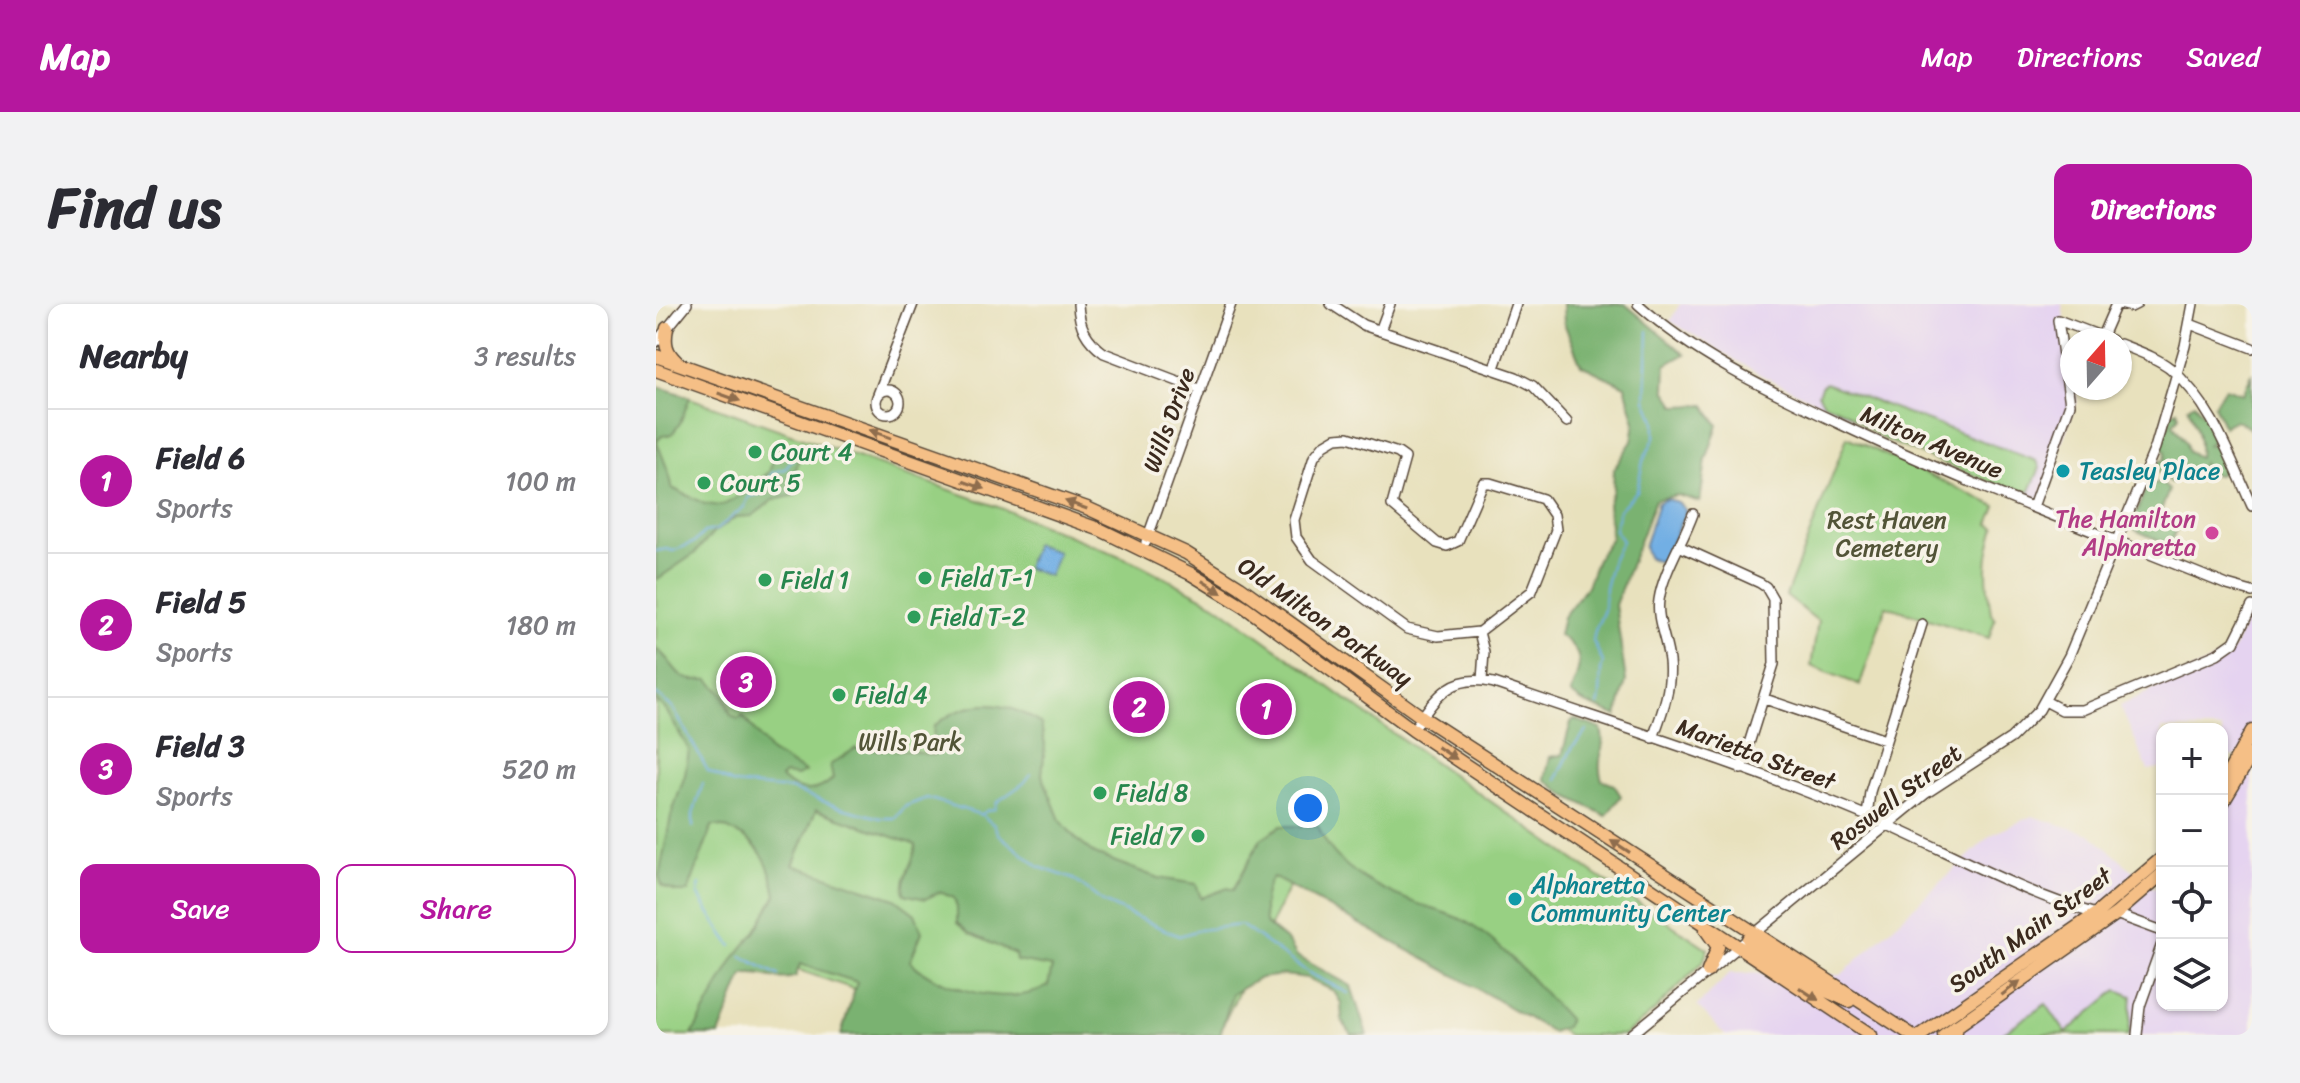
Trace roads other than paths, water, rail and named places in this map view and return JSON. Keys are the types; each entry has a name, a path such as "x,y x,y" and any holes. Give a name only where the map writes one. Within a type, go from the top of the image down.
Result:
{"main road":[{"path":"667,328 665,344 669,355 680,365"},
{"name":"Old Milton Parkway","path":"656,356 1087,508 1186,553 1243,588 1422,717 1748,939 1871,1035"},
{"name":"Old Milton Parkway","path":"656,370 1101,530 1191,574 1245,607 1413,730 1700,920 1748,939"},
{"path":"2227,795 2249,751 2252,731"},
{"path":"2228,777 2249,751"},
{"name":"South Main Street","path":"1921,1035 2096,914 2156,863"},
{"path":"2116,914 2115,906 2137,887 2141,877"},
{"name":"South Main Street","path":"1951,1032 2116,914 2156,879"},
{"path":"2066,948 2068,940 2095,922 2096,914"},
{"path":"1700,920 1718,947 1708,971"},
{"path":"1748,939 1826,991 1864,1004 1912,1035"}],"street":[{"path":"656,342 687,304"},
{"path":"877,397 913,304"},
{"path":"1078,304 1082,328 1094,346 1104,353 1201,390"},
{"name":"Wills Drive","path":"1143,549 1231,304"},
{"path":"1331,304 1353,320 1380,331 1494,368 1533,386 1567,422"},
{"path":"1380,331 1390,304"},
{"path":"1494,368 1516,304"},
{"name":"Milton Avenue","path":"1638,304 1690,346 1748,381 1921,462 2227,585 2252,592"},
{"path":"2109,328 2117,304 2131,307 2137,304"},
{"name":"Roswell Street","path":"1631,1035 1925,794 2011,738 2045,701 2064,667 2155,448 2177,375 2193,304"},
{"path":"2060,334 2058,320 2079,328"},
{"path":"2190,324 2252,348"},
{"path":"2132,349 2156,359 2177,375 2204,406 2252,506"},
{"path":"2033,507 2069,400"},
{"path":"1348,437 1405,458 1392,505 1395,511 1437,543 1447,546 1458,541 1483,483 1543,499 1549,506 1556,530 1532,591 1479,632 1438,636 1407,629 1312,560 1302,549 1296,537 1294,520 1314,457 1324,445 1336,438 1348,437"},
{"path":"1653,738 1666,700 1669,675 1659,600 1693,514"},
{"path":"1681,547 1760,583 1771,595 1774,664 1741,769"},
{"name":"Milton Avenue","path":"2227,585 2252,599"},
{"path":"2045,701 2062,710 2083,710 2206,658 2234,642 2252,606"},
{"path":"1867,816 1885,740 1922,624"},
{"path":"1413,730 1450,687 1467,680 1482,680 1484,652 1479,632"},
{"name":"Marietta Street","path":"1482,680 1867,816 1984,872 2096,914"},
{"path":"1765,699 1885,740"},
{"path":"2116,914 2156,929"},
{"path":"2137,1035 2140,1006 2156,961"}],"water":[{"path":"1666,499 1678,502 1686,511 1667,554 1659,562 1648,557 1644,547 1658,503"},
{"path":"1035,544 1058,552 1049,576 1026,568"}],"waterway":[{"path":"1598,705 1603,662 1593,641 1604,610 1605,588 1613,558 1622,541 1615,530 1619,510 1637,491 1643,461 1655,437 1655,420 1646,400 1648,331"},
{"path":"656,551 673,551 695,542 704,532 716,530 744,507 749,497 766,492 772,473 785,469 796,454"},
{"path":"656,694 673,708 708,771 734,784 791,789 838,807 880,818 895,818 906,806 927,798 982,815 994,825 998,834 1039,867 1073,879 1103,902 1179,936 1199,930 1241,925 1309,973 1348,993"},
{"path":"1557,779 1572,748 1587,731"},
{"path":"982,814 995,809 997,802 1024,783 1031,774"},
{"path":"693,827 693,814 703,783"},
{"path":"700,884 698,894 732,946"},
{"path":"741,956 778,975"}],"place":[{"name":"Court 4","path":"755,452"},
{"name":"Teasley Place","path":"2063,471"},
{"name":"Court 5","path":"704,483"},
{"name":"The Hamilton Alpharetta","path":"2212,533"},
{"name":"Field T-1","path":"925,578"},
{"name":"Field 1","path":"765,580"},
{"name":"Field T-2","path":"914,617"},
{"name":"Field 3","path":"746,682"},
{"name":"Field 4","path":"839,695"},
{"name":"Field 5","path":"1139,707"},
{"name":"Field 6","path":"1266,709"},
{"name":"Field 8","path":"1100,793"},
{"name":"Field 7","path":"1198,836"},
{"name":"Alpharetta Community Center","path":"1515,899"}],"park label":[{"name":"Rest Haven Cemetery","path":"1887,534"},
{"name":"Wills Park","path":"910,742"}]}
